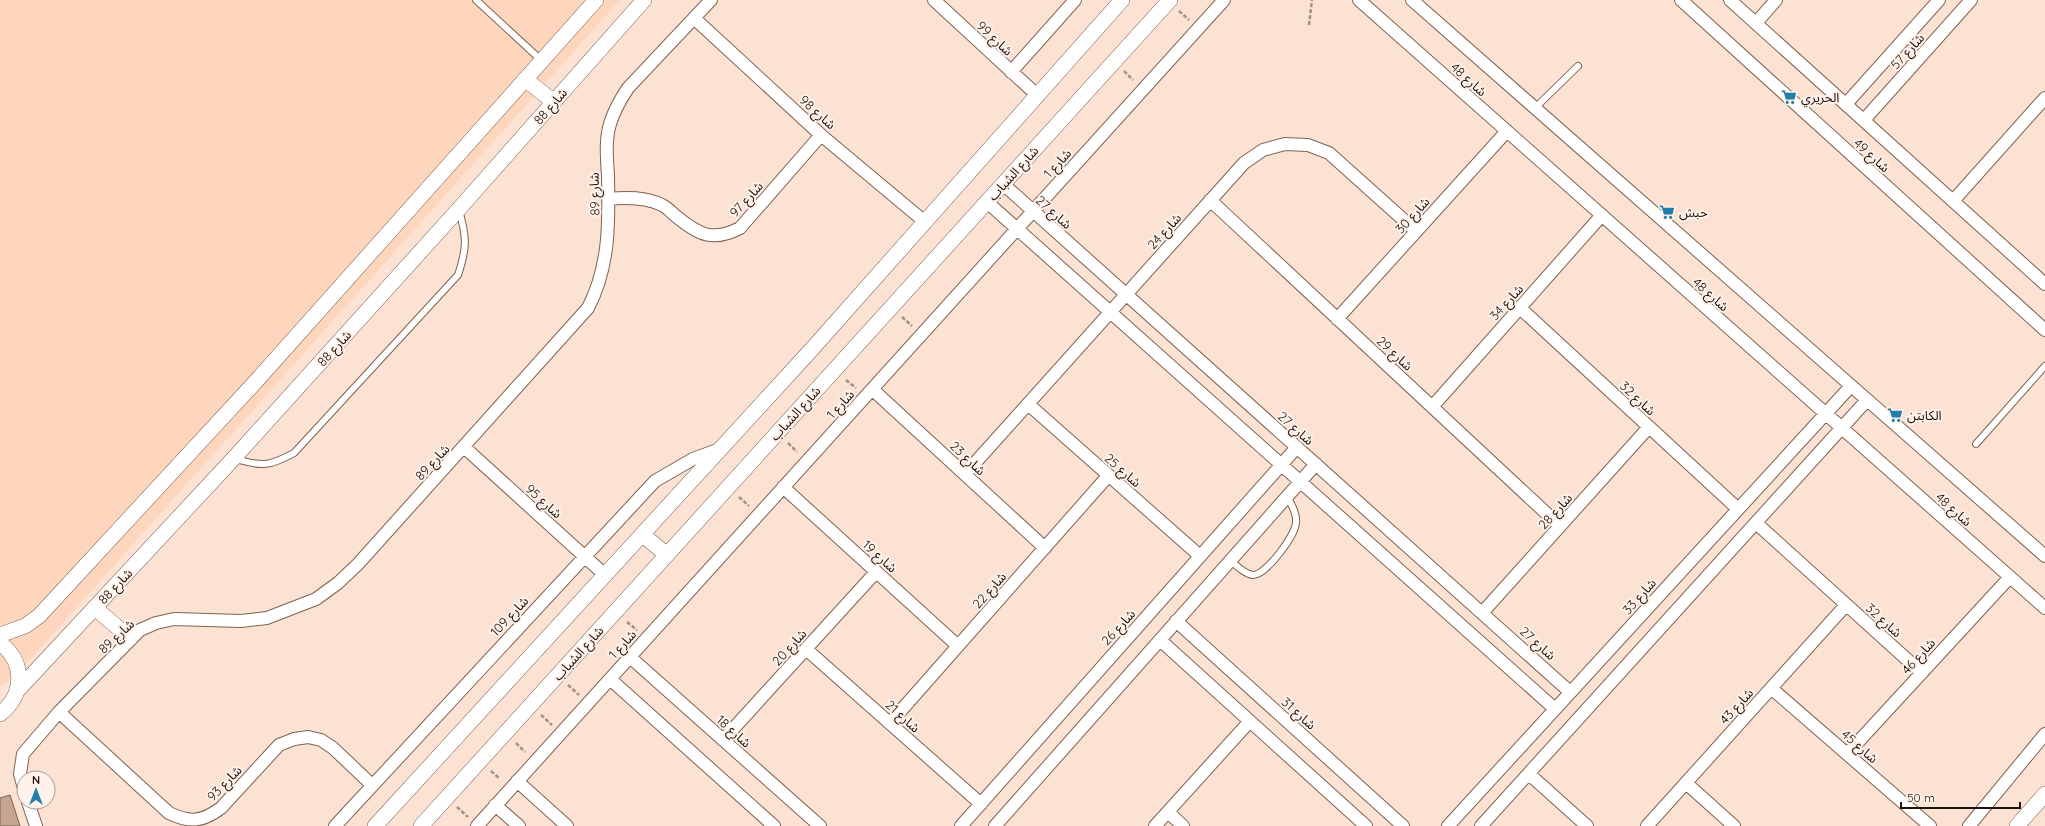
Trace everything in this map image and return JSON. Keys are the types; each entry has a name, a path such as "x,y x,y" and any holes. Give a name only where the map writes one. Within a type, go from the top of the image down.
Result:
{"street":[{"path":"0,635 25,626 39,616 259,378 596,0"},
{"name":"شارع 88","path":"0,714 14,700 18,690 234,458 458,210 644,0"},
{"name":"شارع 89","path":"21,770 23,754 59,712 130,638 140,630 162,621 174,619 241,621 267,618 316,599 338,583 358,564 464,447 588,308 598,290 604,269 608,240 607,147 609,125 617,104 628,88 695,19 711,0"},
{"name":"شارع 99","path":"934,0 1038,96"},
{"path":"1011,72 1076,0"},
{"path":"375,826 643,535 1038,96 1122,0"},
{"name":"شارع 1","path":"477,826 1224,0"},
{"name":"شارع 48","path":"1359,0 2045,608"},
{"name":"شارع 48","path":"1412,0 2045,556"},
{"name":"شارع 49","path":"1681,0 2045,330"},
{"name":"شارع 49","path":"1730,0 2045,284"},
{"path":"1756,23 1776,0"},
{"name":"شارع 57","path":"1846,104 1939,0"},
{"name":"شارع 57","path":"1864,120 1971,0"},
{"name":"شارع الشباب","path":"421,826 1169,1"},
{"name":"شارع 98","path":"695,19 822,135 925,222"},
{"path":"525,79 554,102"},
{"path":"1954,201 2041,111 2045,98"},
{"name":"شارع 30","path":"1337,319 1507,131"},
{"name":"شارع 97","path":"608,199 627,197 646,200 664,206 698,233 713,236 727,234 740,228 822,135"},
{"name":"شارع 24","path":"965,474 1244,163 1263,150 1285,144 1308,145 1329,153 1416,231"},
{"name":"شارع 27","path":"1003,184 1570,692"},
{"name":"شارع 29","path":"1210,200 1560,526"},
{"path":"987,202 1555,709"},
{"name":"شارع 34","path":"1432,407 1602,215"},
{"name":"شارع 32","path":"1520,308 1738,509"},
{"name":"شارع 33","path":"1448,826 1851,386"},
{"name":"شارع 23","path":"872,388 1045,548"},
{"path":"1482,826 1868,400"},
{"name":"شارع 25","path":"1028,404 1200,556"},
{"name":"شارع 28","path":"1482,613 1649,427"},
{"name":"شارع 95","path":"464,447 605,575"},
{"name":"شارع 26","path":"961,826 1297,447"},
{"name":"شارع 109","path":"335,826 655,481 693,459 721,448"},
{"path":"998,825 1176,621 1316,464"},
{"name":"شارع 22","path":"890,723 1108,476"},
{"name":"شارع 19","path":"783,487 958,646"},
{"name":"شارع 32","path":"1756,523 1922,673"},
{"path":"643,535 667,555"},
{"name":"شارع 20","path":"723,740 876,572"},
{"name":"شارع 46","path":"1847,754 2010,577"},
{"name":"شارع 43","path":"1646,826 1846,604"},
{"path":"95,608 130,638"},
{"name":"شارع 31","path":"1176,621 1403,826"},
{"path":"1160,640 1366,826"},
{"path":"0,643 8,649 16,663 20,679 18,690"},
{"name":"شارع 21","path":"806,649 981,804"},
{"name":"شارع 18","path":"630,657 820,826"},
{"path":"610,679 774,826"},
{"name":"شارع 45","path":"1771,688 1930,826"},
{"name":"شارع 93","path":"59,712 169,813 182,819 196,820 209,817 221,808 279,745 294,739 308,737 321,740 333,748 372,785"},
{"path":"1155,826 1250,722"},
{"path":"1969,826 2045,734"},
{"path":"1529,774 1587,826"},
{"path":"1686,783 1734,826"},
{"path":"514,785 567,826"},
{"path":"2017,826 2045,794"},
{"path":"496,805 519,826"},
{"path":"31,810 36,826"},
{"path":"1168,812 1183,826"}],"lane":[{"path":"476,0 542,60"},
{"path":"1535,108 1578,66"},
{"path":"234,458 254,464 276,463 294,453 458,275 465,254 465,231 458,210"},
{"path":"1976,444 2045,366"},
{"path":"1230,560 1249,575 1254,575 1263,571 1294,532 1296,522 1295,512 1287,496"}],"path":[{"path":"1310,25 1312,0"},
{"path":"1169,1 1198,29"},
{"path":"777,433 807,460"},
{"path":"728,487 758,515"},
{"path":"505,734 535,761"},
{"path":"480,761 514,785"}],"shaded area":[{"path":"0,0 620,0 24,666 0,687"}],"building":[{"path":"10,795 20,826 0,826 0,798"}],"place":[{"name":"الحريري","path":"1789,97"},
{"name":"حبش","path":"1667,212"},
{"name":"الكابتن","path":"1895,415"}]}
